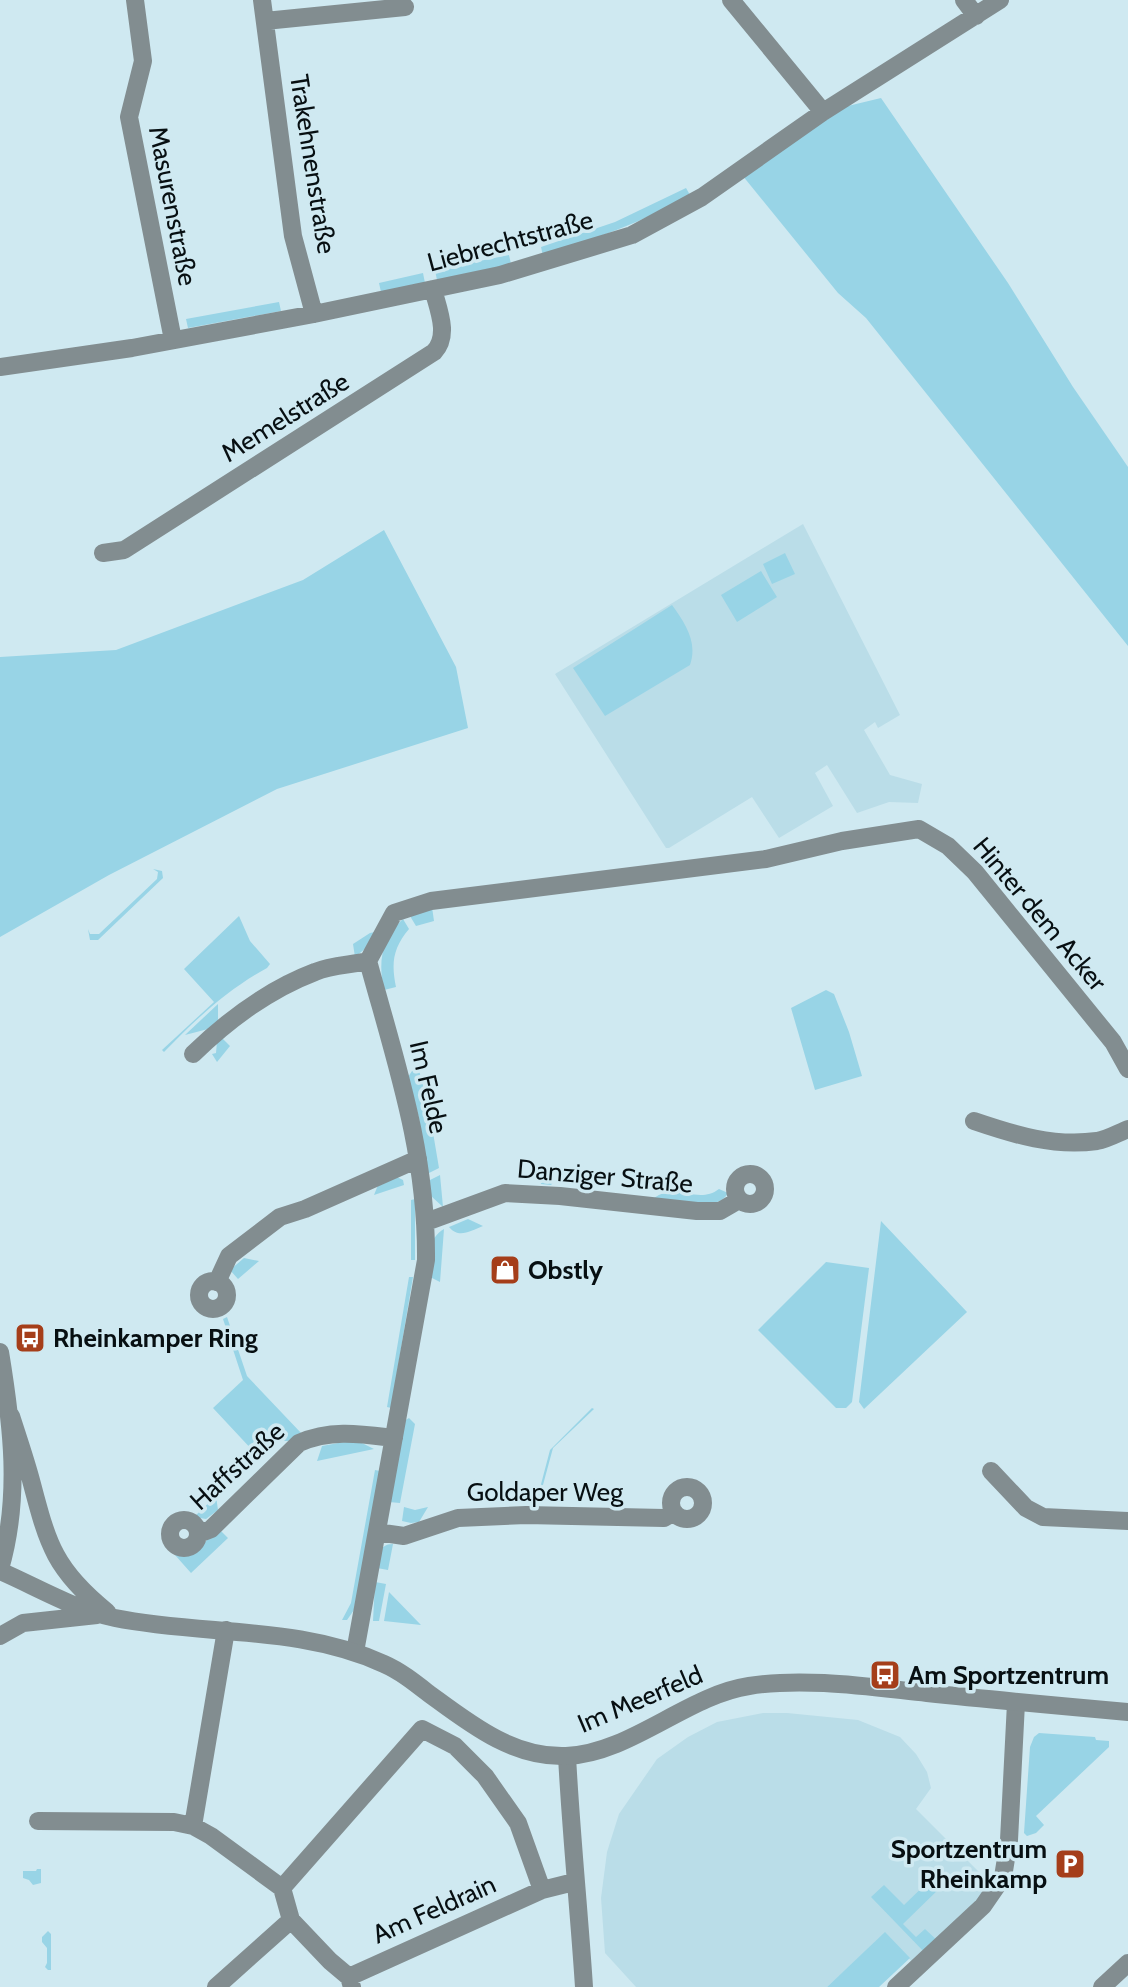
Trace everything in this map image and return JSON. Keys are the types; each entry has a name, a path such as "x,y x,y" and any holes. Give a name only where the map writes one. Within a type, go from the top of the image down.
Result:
{"street":[{"name":"Masurenstraße","path":"135,0 143,61 129,117 173,340"},
{"name":"Trakehnenstraße","path":"262,0 293,236 314,314"},
{"path":"731,0 823,112"},
{"path":"964,0 976,16"},
{"name":"Liebrechtstraße","path":"0,367 173,340 314,314 500,275 632,235 702,197 823,112 1000,0"},
{"path":"265,21 405,7"},
{"name":"Memelstraße","path":"103,553 124,550 434,352 441,344 442,331 433,289"},
{"name":"Hinter dem Acker","path":"368,961 394,913 431,901 766,859 842,841 919,830 948,846 975,872 1113,1042 1128,1069"},
{"path":"193,1054 224,1025 316,971 368,961"},
{"name":"Im Felde","path":"355,1652 426,1260 426,1222 414,1132 398,1063 368,961"},
{"path":"974,1121 1021,1137 1062,1143 1100,1141 1128,1129"},
{"path":"217,1282 229,1256 280,1217 305,1209 418,1159"},
{"name":"Danziger Straße","path":"426,1222 505,1193 560,1196 697,1211 720,1211 739,1200"},
{"path":"0,1352 10,1416 13,1463 10,1522 0,1570"},
{"path":"10,1416 39,1516 52,1549 71,1578 109,1617"},
{"name":"Haffstraße","path":"198,1534 211,1530 299,1443 317,1435 351,1433 394,1438"},
{"path":"0,1486 13,1463"},
{"path":"991,1471 1027,1508 1043,1517 1128,1521"},
{"name":"Goldaper Weg","path":"377,1531 404,1536 458,1517 526,1515 664,1518 674,1512"},
{"name":"Im Meerfeld","path":"0,1570 109,1617 306,1640 355,1652 402,1674 495,1739 535,1753 567,1756 616,1742 715,1696 754,1685 823,1684 1128,1712"},
{"path":"0,1636 23,1623 109,1617"},
{"path":"192,1826 226,1630"},
{"path":"896,1987 983,1906 1004,1873 1009,1840 1016,1703"},
{"path":"282,1888 422,1729 456,1746 485,1776 518,1823 542,1890"},
{"path":"567,1756 574,1882 584,1987"},
{"path":"38,1821 174,1822 192,1826 282,1888 291,1920 350,1982"},
{"name":"Am Feldrain","path":"350,1982 542,1890 574,1882"},
{"path":"216,1987 291,1920"},
{"path":"1102,1987 1128,1962"}],"shaded area":[{"path":"881,98 1008,283 1073,387 1128,467 1128,646 866,318 838,293 738,170 823,112"},
{"path":"686,188 690,195 655,214 543,256 541,247 615,222"},
{"path":"509,255 511,264 437,280 435,270"},
{"path":"423,273 425,283 381,292 379,283"},
{"path":"279,302 281,311 188,328 186,319"},
{"path":"803,524 900,715 878,728 875,722 864,730 890,775 922,784 918,803 889,802 857,813 827,765 815,773 833,806 779,838 752,797 666,848 555,674"},
{"path":"384,530 456,667 468,728 277,789 109,875 0,937 0,657 116,650 303,580"},
{"path":"785,553 795,574 772,584 763,564"},
{"path":"761,571 777,597 737,622 721,595"},
{"path":"672,605 686,626 691,641 690,665 605,716 573,668"},
{"path":"153,869 162,871 163,878 98,940 90,940 88,929 90,934 99,934 157,879 158,872"},
{"path":"432,907 434,921 416,926 410,916"},
{"path":"239,916 250,941 270,964 212,1006 164,1052 162,1050 214,1002 184,969"},
{"path":"403,919 409,929 395,956 396,987 384,990 381,970 383,952 390,934"},
{"path":"375,932 366,948 355,957 353,944"},
{"path":"826,990 834,994 862,1076 815,1090 791,1008"},
{"path":"218,1004 218,1021 208,1029 185,1035"},
{"path":"221,1037 230,1046 217,1062 212,1054 216,1053 217,1042"},
{"path":"419,1070 439,1168 427,1174 419,1118 408,1077 412,1071"},
{"path":"547,1172 561,1174 551,1185 541,1184 540,1178"},
{"path":"440,1175 443,1207 431,1196 428,1181"},
{"path":"397,1177 403,1180 404,1185 374,1195 380,1180"},
{"path":"719,1189 728,1193 715,1203 694,1204 654,1198 671,1192 703,1195"},
{"path":"415,1199 415,1260 411,1260 411,1200"},
{"path":"468,1219 483,1226 461,1233 449,1227"},
{"path":"881,1221 967,1312 864,1409 859,1402"},
{"path":"444,1229 440,1282 428,1276 429,1255 434,1238"},
{"path":"244,1258 259,1261 238,1279 230,1270"},
{"path":"826,1262 869,1268 852,1402 846,1408 836,1408 758,1330"},
{"path":"409,1277 413,1277 391,1408 387,1407"},
{"path":"227,1317 247,1376 302,1434 289,1441 269,1441 255,1453 213,1408 243,1380 223,1319"},
{"path":"594,1409 553,1448 535,1507 550,1450"},
{"path":"409,1418 415,1424 400,1503 389,1502 404,1421"},
{"path":"360,1442 374,1449 317,1461 322,1446"},
{"path":"375,1470 380,1471 354,1610 347,1620 342,1620 351,1603"},
{"path":"216,1496 218,1510 206,1519 194,1517"},
{"path":"404,1507 415,1510 428,1507 419,1522 411,1523 402,1521"},
{"path":"219,1529 228,1538 191,1573 175,1555 191,1555"},
{"path":"393,1544 388,1570 377,1568 384,1546"},
{"path":"375,1582 386,1584 379,1621 373,1621"},
{"path":"389,1592 421,1625 384,1621"},
{"path":"763,1713 858,1720 900,1737 916,1754 927,1772 931,1788 916,1809 993,1886 916,1966 885,1933 827,1987 636,1987 605,1953 601,1898 607,1852 619,1814 657,1759 688,1737 717,1722"},
{"path":"1039,1733 1095,1737 1096,1740 1109,1741 1109,1747 1036,1816 1044,1825 1036,1833 1027,1836 1024,1833 1030,1747"},
{"path":"41,1869 41,1883 33,1885 23,1878 23,1871"},
{"path":"933,1877 942,1886 903,1924 916,1937 925,1929 940,1943 927,1955 871,1897 884,1885 904,1905"},
{"path":"48,1931 51,1934 51,1970 45,1967 47,1948 42,1942 42,1937"},
{"path":"885,1932 910,1958 879,1987 827,1987"}],"place":[{"name":"Obstly","path":"505,1270"},
{"name":"Rheinkamper Ring","path":"30,1338"},
{"name":"Am Sportzentrum","path":"885,1675"},
{"name":"Sportzentrum Rheinkamp","path":"1070,1864"}]}
